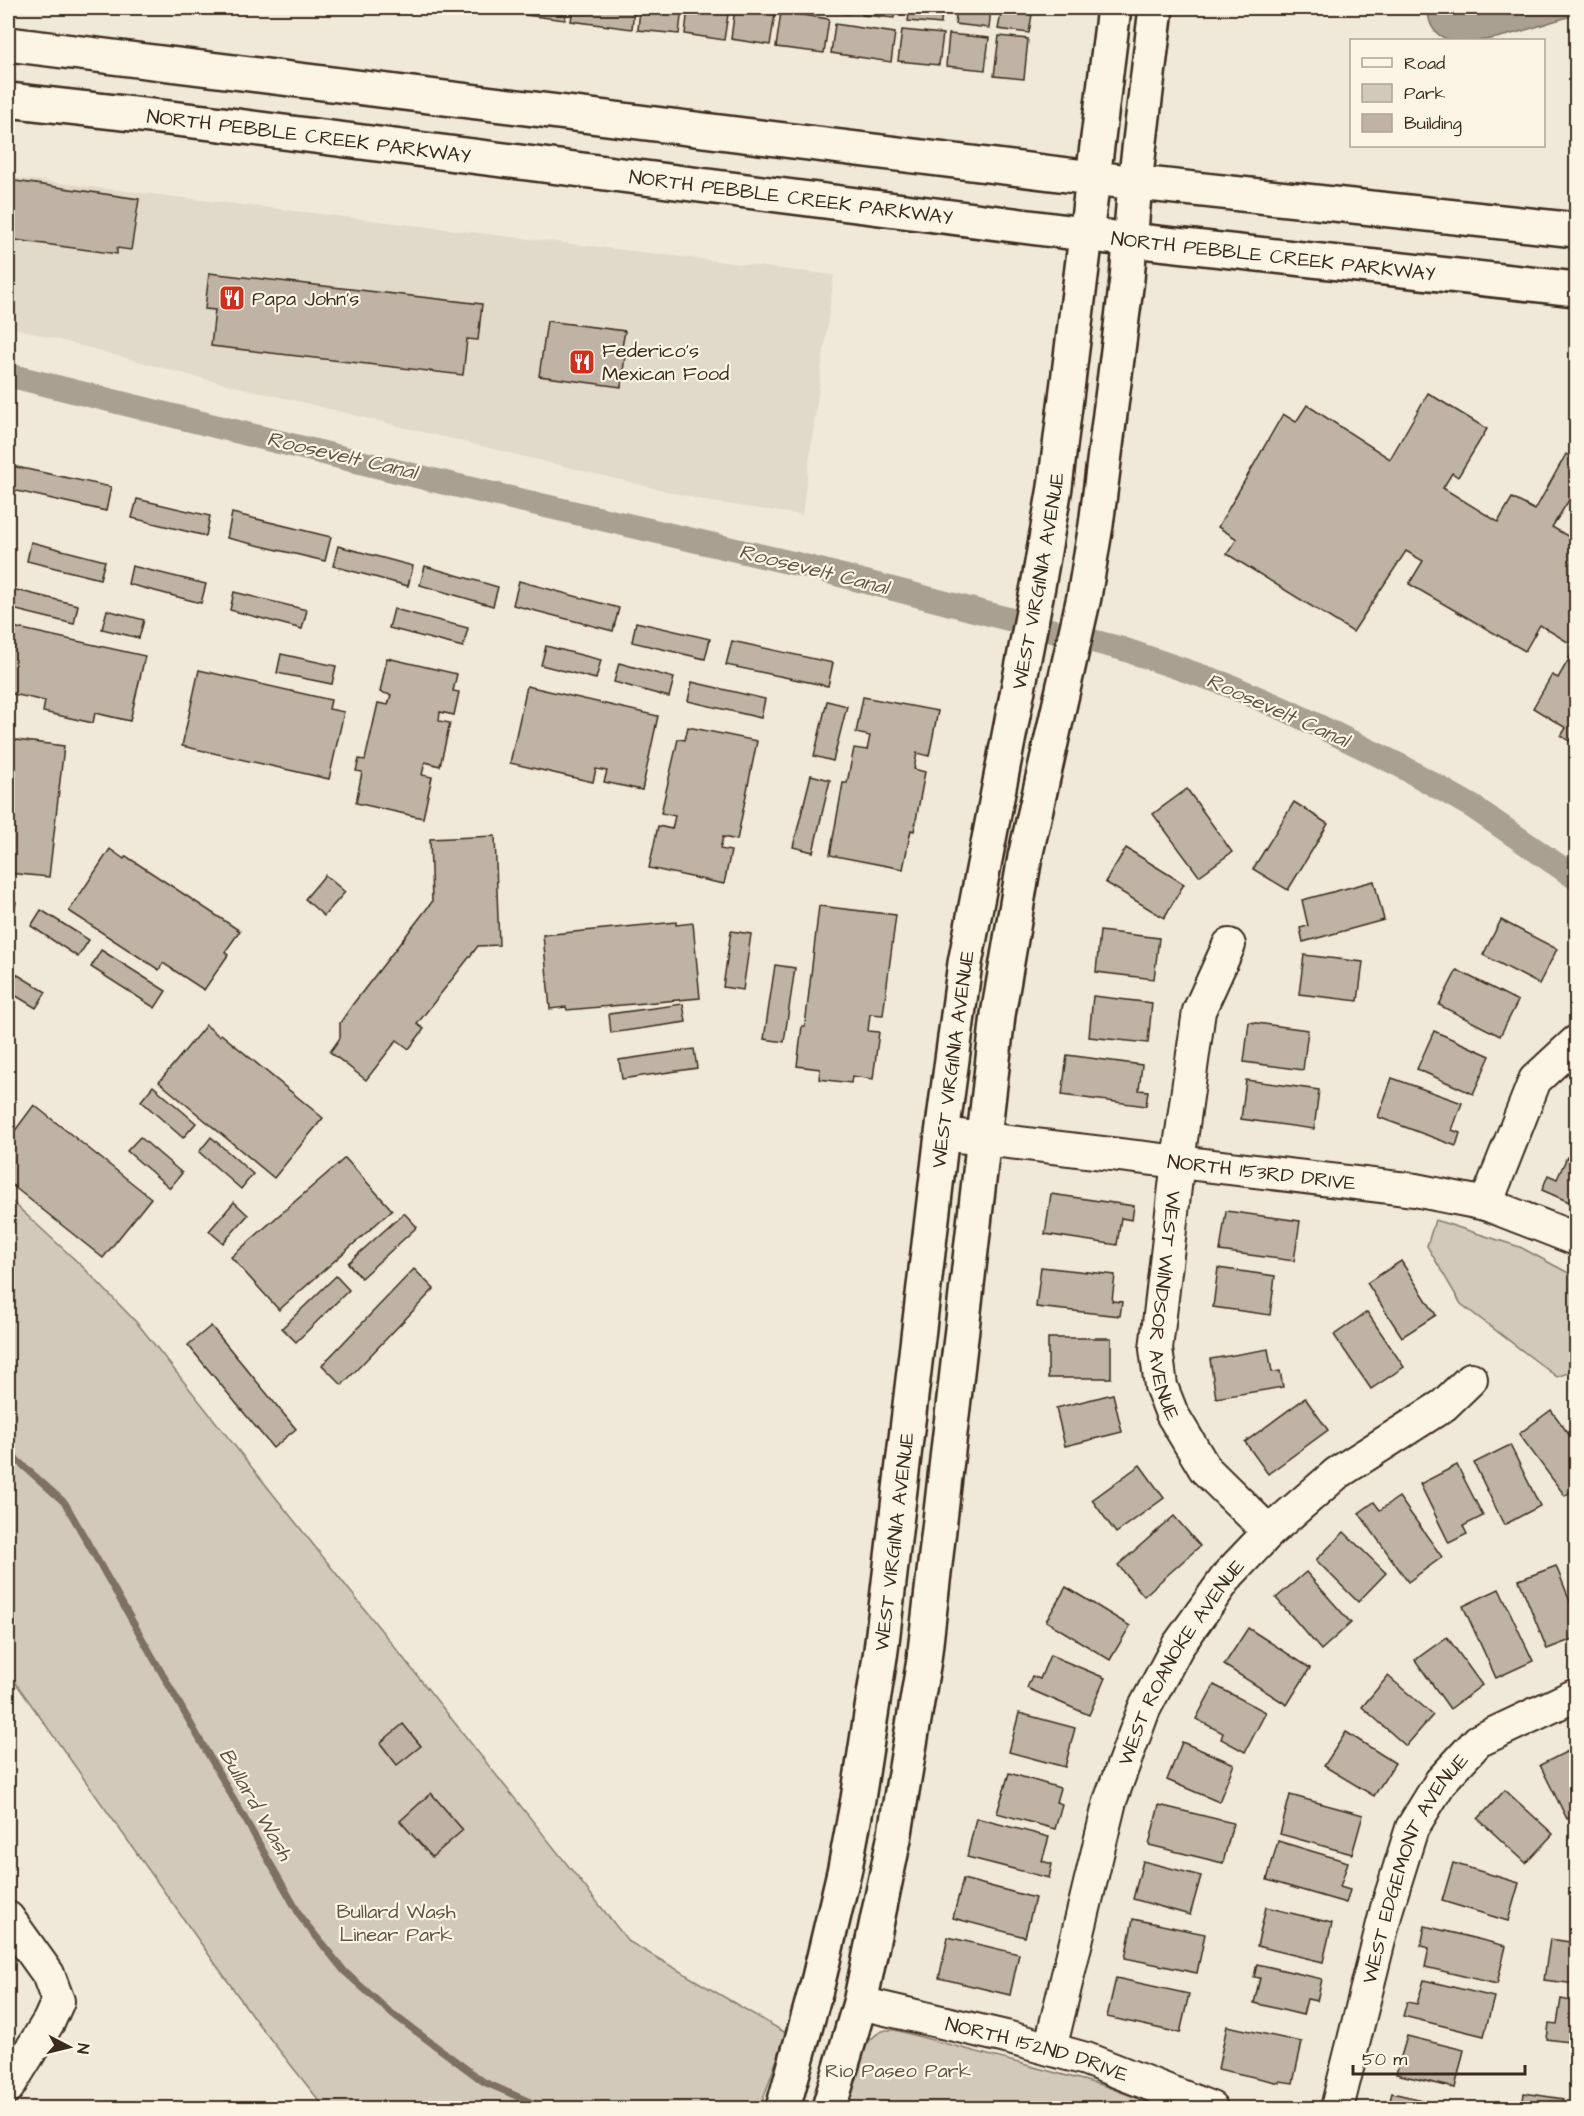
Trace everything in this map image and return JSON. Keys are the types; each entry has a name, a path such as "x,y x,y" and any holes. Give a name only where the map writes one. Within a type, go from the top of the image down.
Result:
{"main road":[{"name":"WEST VIRGINIA AVENUE","path":"783,2109 818,1982 840,1891 858,1799 881,1650 942,1134 973,917 1038,586 1061,448 1114,8"},
{"name":"WEST VIRGINIA AVENUE","path":"829,2109 860,2003 894,1839 924,1660 982,1139 1010,935 1025,857 1084,597 1107,452 1156,8"},
{"path":"8,44 1092,178 1576,230"},
{"name":"NORTH PEBBLE CREEK PARKWAY","path":"8,100 213,123 1131,240 1576,289"}],"street":[{"name":"WEST WINDSOR AVENUE","path":"1229,945 1199,1011 1178,1161 1156,1349 1161,1386 1172,1414 1205,1469 1269,1532"},
{"path":"1486,1204 1535,1080 1576,1042"},
{"name":"NORTH 153RD DRIVE","path":"942,1134 1415,1190 1486,1204 1576,1239"},
{"name":"WEST ROANOKE AVENUE","path":"1050,2049 1110,1801 1144,1709 1177,1647 1229,1574 1269,1532 1336,1474 1444,1405 1471,1379"},
{"name":"WEST EDGEMONT AVENUE","path":"1337,2109 1387,1908 1413,1828 1441,1781 1478,1741 1576,1695"},
{"path":"8,1918 48,1974 58,2001 49,2021 8,2087"},
{"name":"NORTH 152ND DRIVE","path":"860,2003 1086,2059 1211,2109"}],"shaded area":[{"path":"1428,8 1576,8 1576,15 1489,39 1446,39 1433,28"},
{"path":"8,177 834,275 802,515 711,502 185,374 8,326"}],"green space":[{"name":"Bullard Wash Linear Park","path":"8,1198 84,1268 138,1324 628,1941 786,2033 760,2108 325,2108 256,2021 8,1672"},
{"path":"1435,1220 1520,1247 1576,1277 1576,1370 1557,1377 1461,1304 1427,1246"},
{"name":"Rio Paseo Park","path":"886,2030 895,2030 1105,2086 1163,2108 844,2108 863,2051 869,2041"}],"building":[{"path":"479,8 520,8 519,13"},
{"path":"525,8 567,8 565,20 525,15"},
{"path":"573,8 634,8 632,29 571,21"},
{"path":"640,8 682,8 679,34 638,30"},
{"path":"688,8 729,8 724,40 685,34"},
{"path":"735,8 775,14 770,45 731,39"},
{"path":"817,8 850,8 849,14 817,11"},
{"path":"863,8 895,8 894,18 862,15"},
{"path":"910,8 942,8 941,24 908,21"},
{"path":"957,8 991,8 989,28 955,24"},
{"path":"1002,8 1033,8 1029,33 998,29"},
{"path":"781,12 829,19 824,53 776,47"},
{"path":"835,24 895,33 891,62 831,53"},
{"path":"902,30 943,34 939,65 898,61"},
{"path":"949,34 989,38 985,70 946,66"},
{"path":"999,36 1028,39 1024,79 994,76"},
{"path":"8,180 139,199 131,250 117,248 117,254 8,239"},
{"path":"209,273 482,304 478,340 467,339 463,375 211,346 215,310 205,309"},
{"name":"Federico's Mexican Food","path":"547,321 625,331 622,347 626,348 621,387 539,376"},
{"path":"1428,393 1487,429 1458,477 1452,473 1443,488 1498,522 1512,498 1535,510 1566,454 1576,461 1576,489 1552,527 1576,541 1576,647 1540,625 1525,651 1409,584 1423,561 1406,551 1353,632 1227,554 1237,539 1218,527 1283,414 1296,422 1307,405 1390,459"},
{"path":"12,466 111,487 106,511 8,489"},
{"path":"137,499 210,516 206,536 132,518"},
{"path":"232,513 331,537 325,561 227,538"},
{"path":"31,542 105,561 100,579 27,561"},
{"path":"338,546 413,566 408,586 333,566"},
{"path":"132,566 206,584 201,603 128,584"},
{"path":"425,566 498,587 493,606 420,585"},
{"path":"519,581 619,608 613,631 513,605"},
{"path":"8,588 78,605 74,624 8,608"},
{"path":"234,592 307,610 302,629 230,610"},
{"path":"394,609 468,628 463,647 389,628"},
{"path":"107,610 144,620 139,638 102,629"},
{"path":"636,622 710,639 705,659 632,642"},
{"path":"13,627 145,656 130,721 95,713 93,723 43,712 45,701 8,693 8,652"},
{"path":"732,641 833,663 828,686 726,665"},
{"path":"546,646 601,660 596,679 541,665"},
{"path":"1576,647 1576,745 1561,736 1566,728 1533,708 1552,675 1558,678"},
{"path":"281,654 336,666 332,684 277,673"},
{"path":"387,658 457,674 453,691 459,692 454,715 440,712 439,721 450,723 440,766 425,762 422,775 432,777 423,818 356,803 362,772 356,771 359,759 365,760 378,703 388,705 391,695 380,692"},
{"path":"619,663 674,678 669,697 614,682"},
{"path":"199,670 331,700 329,709 344,712 329,779 182,746"},
{"path":"692,682 765,699 761,718 688,701"},
{"path":"527,686 658,716 642,790 604,782 607,771 596,769 593,782 510,763"},
{"path":"863,697 938,711 929,756 917,753 914,769 925,772 914,831 911,830 903,869 830,855 843,783 847,783 854,748 867,750 870,736 856,733"},
{"path":"827,701 847,706 833,761 814,756"},
{"path":"688,727 757,741 737,840 723,837 720,849 731,851 724,884 649,868 658,826 672,829 675,816 661,813 678,739 685,740"},
{"path":"8,739 64,746 49,877 8,873"},
{"path":"811,775 830,780 813,852 793,847"},
{"path":"1187,789 1232,852 1199,876 1153,814"},
{"path":"1294,802 1328,824 1288,890 1253,869"},
{"path":"495,836 499,945 478,946 417,1024 424,1029 409,1049 397,1040 366,1080 330,1052 340,1038 340,1023 432,902 430,839"},
{"path":"1126,848 1184,884 1164,918 1105,882"},
{"path":"110,849 124,859 126,856 240,931 225,952 228,955 204,990 163,963 159,970 69,911"},
{"path":"325,875 345,892 324,916 305,899"},
{"path":"1374,881 1384,920 1303,942 1300,928 1308,926 1302,900"},
{"path":"8,901 16,902 13,921 8,920"},
{"path":"819,906 896,915 883,1015 870,1014 868,1031 879,1032 873,1079 852,1076 851,1083 819,1079 820,1069 797,1066 802,1026 805,1026"},
{"path":"41,910 89,940 78,957 31,926"},
{"path":"1501,920 1557,949 1539,984 1483,955"},
{"path":"676,922 676,925 693,923 700,998 567,1010 566,1007 550,1009 543,935"},
{"path":"731,931 751,934 743,990 723,987"},
{"path":"1100,931 1159,938 1154,979 1096,972"},
{"path":"101,950 166,991 155,1008 91,967"},
{"path":"1304,955 1363,962 1358,1001 1299,994"},
{"path":"775,965 795,968 784,1042 764,1039"},
{"path":"8,969 46,992 36,1008 8,991"},
{"path":"1457,970 1518,1001 1500,1036 1439,1005"},
{"path":"1093,996 1152,1003 1148,1043 1089,1037"},
{"path":"683,1004 686,1022 611,1033 609,1014"},
{"path":"1249,1022 1308,1030 1303,1070 1244,1062"},
{"path":"206,1025 219,1036 221,1034 323,1118 274,1178 159,1082"},
{"path":"1434,1031 1490,1056 1473,1094 1417,1069"},
{"path":"694,1049 697,1068 622,1079 619,1060"},
{"path":"1067,1055 1142,1065 1139,1090 1148,1091 1146,1106 1062,1095"},
{"path":"1392,1078 1462,1103 1452,1130 1460,1133 1456,1146 1378,1117"},
{"path":"1246,1080 1319,1090 1314,1129 1241,1119"},
{"path":"153,1086 196,1123 183,1138 141,1101"},
{"path":"34,1105 151,1198 103,1258 8,1182 8,1140"},
{"path":"140,1137 182,1173 170,1188 127,1151"},
{"path":"211,1137 253,1174 241,1189 199,1152"},
{"path":"1567,1157 1576,1161 1576,1205 1542,1190 1548,1175 1557,1179"},
{"path":"345,1158 392,1210 279,1310 231,1257"},
{"path":"1051,1194 1134,1206 1132,1220 1121,1218 1117,1245 1045,1234"},
{"path":"234,1202 248,1215 223,1243 209,1231"},
{"path":"1226,1211 1300,1221 1294,1261 1220,1251"},
{"path":"404,1213 417,1227 361,1278 348,1263"},
{"path":"1401,1261 1436,1315 1402,1337 1367,1283"},
{"path":"1041,1267 1115,1275 1112,1301 1122,1302 1120,1316 1036,1307"},
{"path":"1218,1268 1275,1276 1270,1315 1213,1307"},
{"path":"414,1269 434,1289 342,1385 322,1365"},
{"path":"336,1276 349,1290 296,1342 282,1328"},
{"path":"1367,1312 1404,1367 1371,1389 1334,1335"},
{"path":"211,1326 296,1429 273,1448 188,1345"},
{"path":"1048,1338 1111,1338 1111,1378 1048,1378"},
{"path":"1268,1349 1272,1372 1280,1371 1283,1387 1216,1398 1210,1359"},
{"path":"1113,1394 1122,1432 1065,1446 1056,1408"},
{"path":"1305,1398 1328,1430 1268,1474 1245,1442"},
{"path":"1551,1410 1576,1444 1576,1487 1565,1496 1519,1434"},
{"path":"1510,1445 1540,1506 1504,1525 1474,1463"},
{"path":"1140,1465 1164,1498 1116,1533 1092,1500"},
{"path":"1457,1465 1483,1516 1463,1526 1467,1534 1449,1543 1420,1484"},
{"path":"1399,1497 1442,1557 1408,1582 1359,1513 1374,1502 1380,1510"},
{"path":"1174,1516 1200,1546 1144,1596 1118,1565"},
{"path":"1344,1532 1386,1573 1358,1602 1316,1560"},
{"path":"1556,1566 1576,1616 1576,1638 1547,1649 1519,1580"},
{"path":"1306,1572 1351,1623 1321,1650 1276,1598"},
{"path":"1066,1587 1130,1626 1110,1660 1046,1621"},
{"path":"1499,1589 1533,1661 1496,1678 1463,1606"},
{"path":"1248,1628 1310,1668 1287,1705 1224,1665"},
{"path":"1447,1637 1482,1685 1450,1709 1415,1660"},
{"path":"1050,1655 1105,1678 1089,1715 1027,1688 1032,1676 1040,1679"},
{"path":"1388,1676 1433,1715 1406,1746 1362,1707"},
{"path":"1214,1685 1266,1712 1245,1752 1221,1739 1223,1733 1196,1719"},
{"path":"1019,1713 1075,1728 1065,1767 1009,1752"},
{"path":"403,1724 421,1746 397,1765 380,1743"},
{"path":"1346,1732 1395,1763 1374,1796 1324,1766"},
{"path":"1182,1742 1234,1764 1219,1802 1167,1780"},
{"path":"1576,1747 1576,1814 1567,1819 1540,1765"},
{"path":"1009,1773 1060,1788 1056,1802 1062,1804 1055,1829 997,1813"},
{"path":"1505,1790 1553,1834 1526,1863 1478,1819"},
{"path":"431,1793 463,1830 432,1857 400,1821"},
{"path":"1290,1795 1363,1815 1352,1854 1280,1834"},
{"path":"1159,1805 1233,1823 1223,1863 1149,1845"},
{"path":"976,1818 1049,1837 1042,1861 1052,1864 1049,1878 967,1857"},
{"path":"1278,1841 1348,1862 1340,1887 1350,1890 1346,1903 1267,1880"},
{"path":"1143,1861 1201,1876 1190,1915 1133,1899"},
{"path":"1453,1863 1519,1883 1508,1921 1442,1901"},
{"path":"963,1879 1035,1898 1025,1937 953,1918"},
{"path":"1266,1907 1332,1923 1323,1962 1257,1946"},
{"path":"1133,1919 1205,1934 1197,1973 1125,1958"},
{"path":"1425,1926 1506,1946 1497,1984 1425,1967 1429,1948 1421,1946"},
{"path":"948,1937 1019,1954 1010,1995 939,1978"},
{"path":"1550,1939 1576,1943 1576,1984 1544,1980"},
{"path":"1257,1964 1322,1979 1317,2001 1307,1999 1303,2015 1254,2003 1260,1978 1254,1977"},
{"path":"1116,1978 1189,1994 1180,2033 1107,2017"},
{"path":"1424,1980 1494,1997 1484,2036 1403,2016 1407,2002 1417,2004"},
{"path":"1561,1999 1576,2002 1576,2043 1547,2039 1549,2023 1557,2024"},
{"path":"1227,2026 1302,2042 1293,2083 1280,2081 1280,2083 1218,2069"},
{"path":"1407,2036 1464,2050 1455,2088 1396,2074"},
{"path":"1392,2093 1456,2108 1388,2108"},
{"path":"1524,2093 1563,2099 1562,2108 1522,2108"}],"waterway":[{"name":"Roosevelt Canal","path":"8,375 437,481 801,565 1123,649 1228,685 1288,711 1401,766 1473,807 1576,878"},
{"name":"Bullard Wash","path":"8,1452 65,1503 302,1919 345,1972 390,2012 484,2082 544,2108"}],"place":[{"name":"Papa John's","path":"232,298"},
{"name":"Federico's Mexican Food","path":"582,362"}]}
